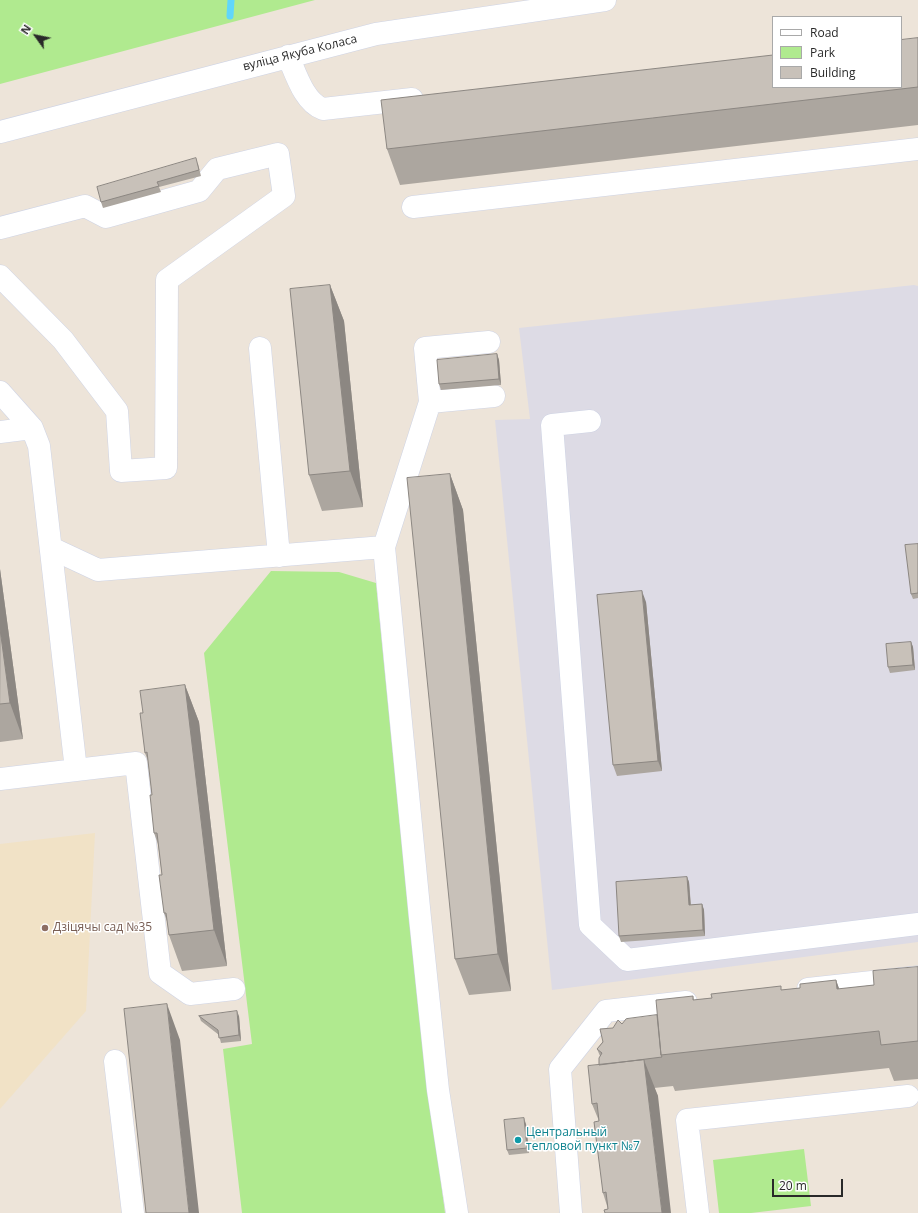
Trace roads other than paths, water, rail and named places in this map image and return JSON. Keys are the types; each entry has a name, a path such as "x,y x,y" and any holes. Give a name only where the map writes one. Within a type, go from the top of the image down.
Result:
{"street":[{"name":"вуліца Якуба Коласа","path":"0,132 376,34 605,0"},
{"path":"288,56 305,92 316,107 323,109 434,96"},
{"path":"413,207 918,149"},
{"path":"0,228 85,206 106,217 199,192 217,169 278,154 284,196 167,280 166,468 121,471 117,411 63,340 0,276"},
{"path":"457,1213 438,1090 384,548 430,402 425,348 489,342"},
{"path":"260,348 279,556"},
{"path":"0,392 32,428 39,446 76,770"},
{"path":"430,402 494,396"},
{"path":"590,421 552,425 590,925 627,960 918,924"},
{"path":"0,432 32,428"},
{"path":"51,548 98,570 384,548"},
{"path":"0,779 136,763 160,973 190,994 234,989"},
{"path":"786,991 918,977"},
{"path":"571,1213 560,1069 606,1011 708,1000"},
{"path":"115,1061 134,1213"},
{"path":"698,1213 687,1120 908,1096"}],"waterway":[{"path":"230,16 231,0"}],"place":[{"name":"Дзіцячы сад №35","path":"45,928"},
{"name":"Центральный тепловой пункт №7","path":"518,1140"}]}
